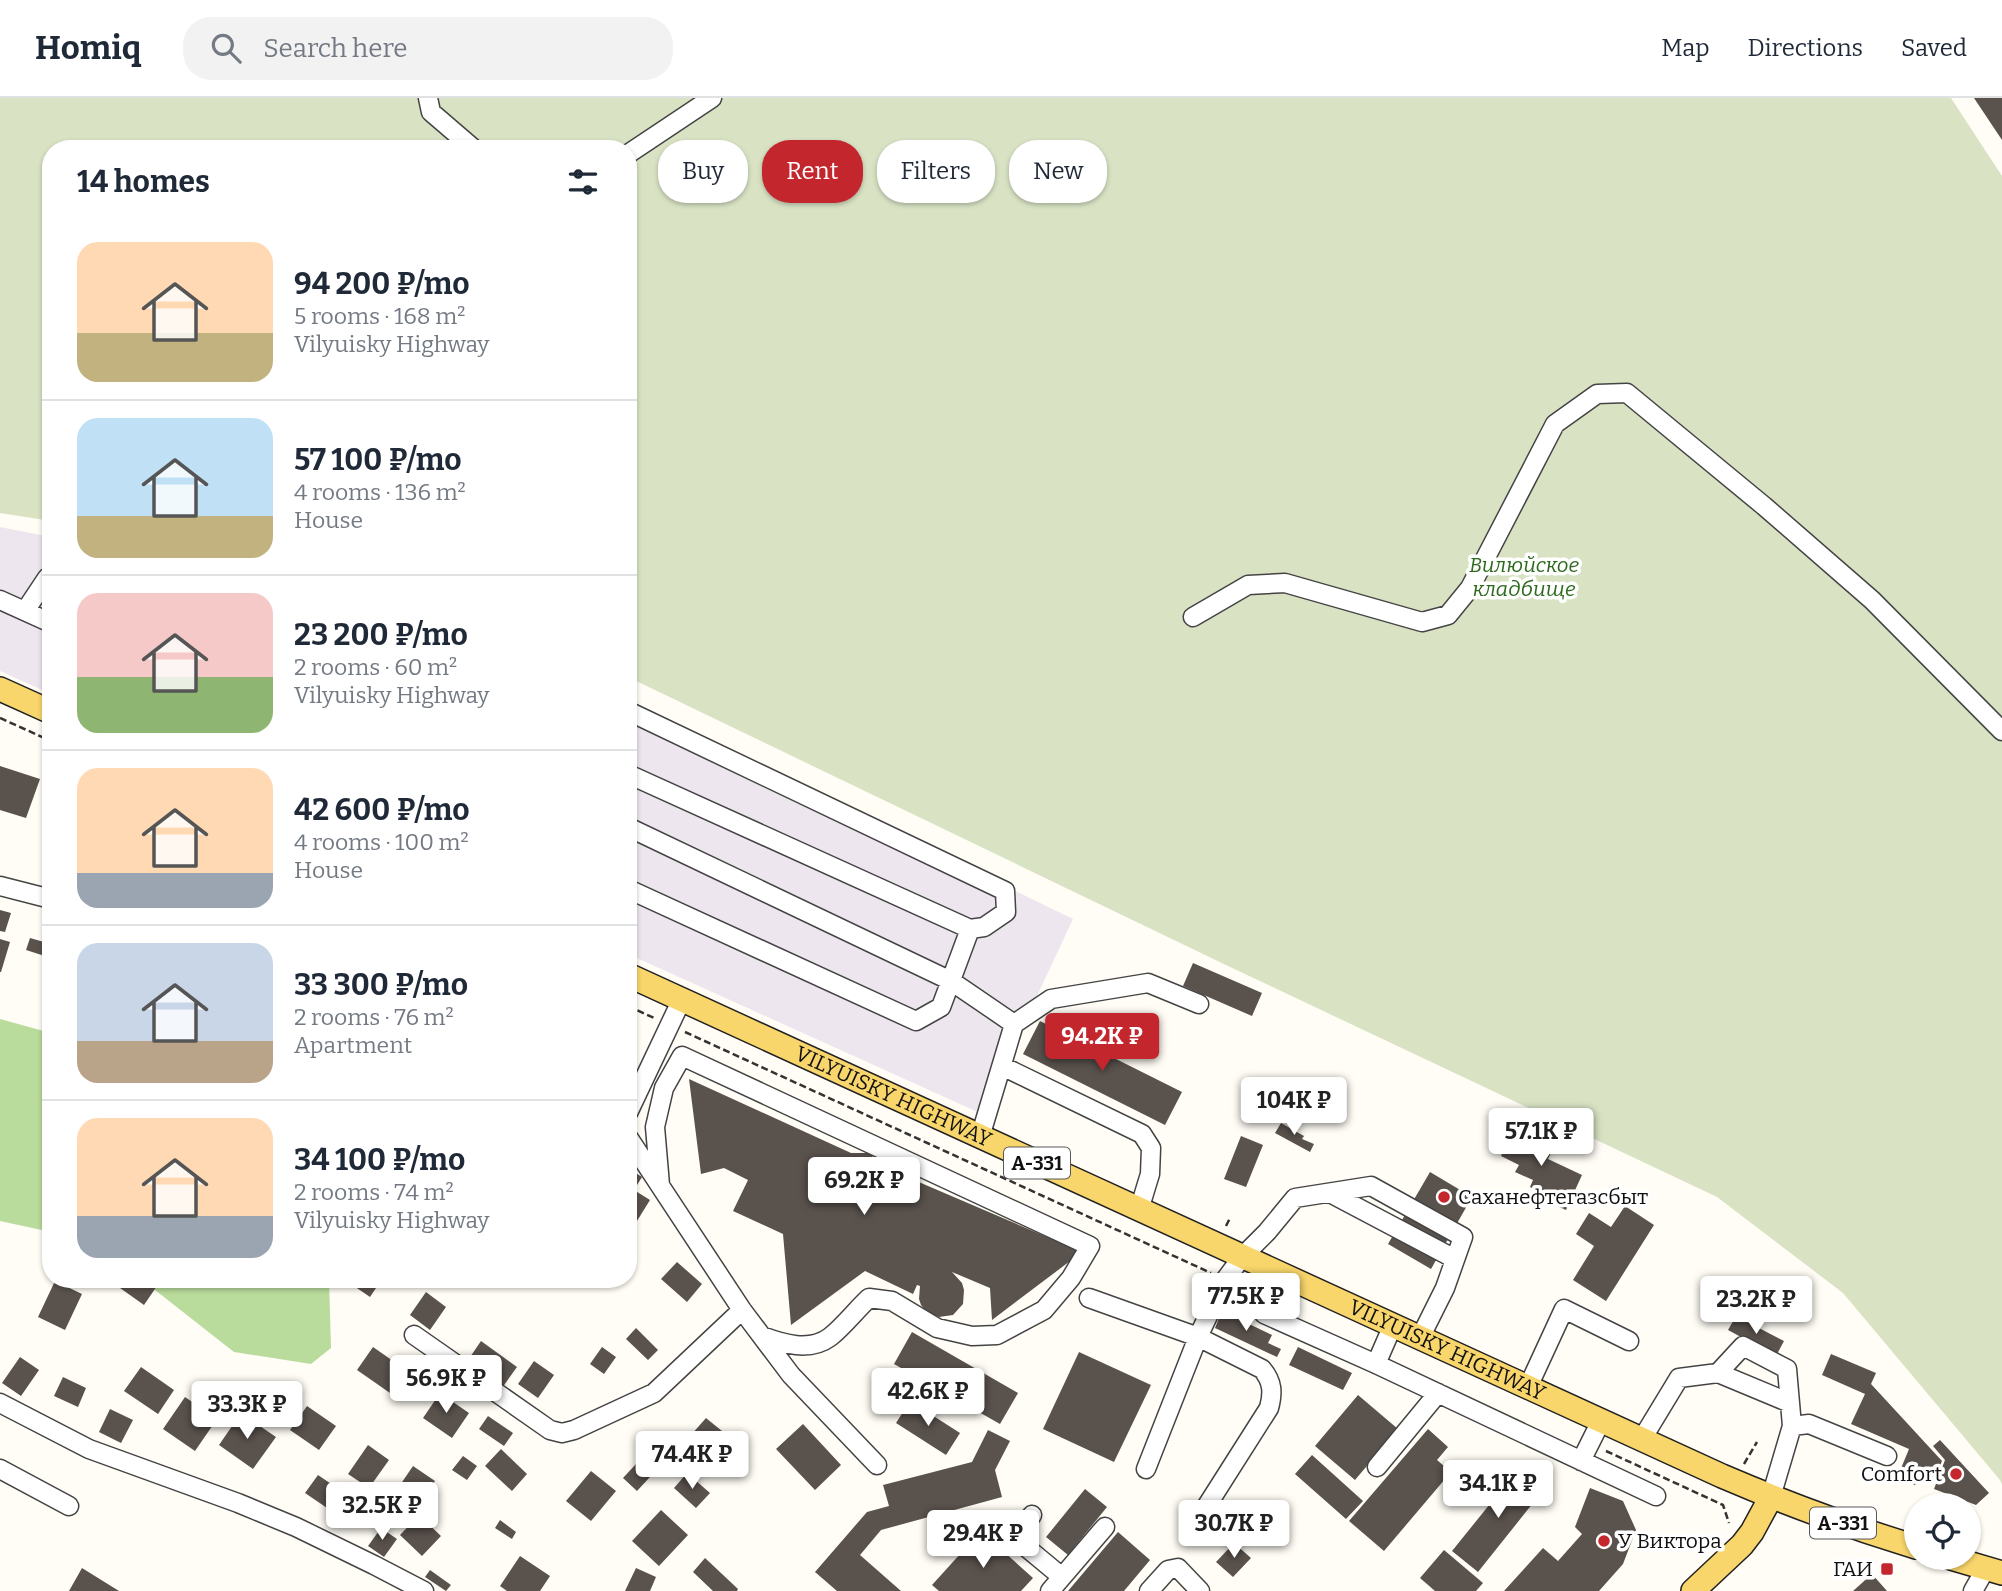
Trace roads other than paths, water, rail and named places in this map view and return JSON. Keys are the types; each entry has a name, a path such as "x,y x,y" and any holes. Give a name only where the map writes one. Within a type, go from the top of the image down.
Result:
{"main road":[{"path":"0,689 42,708"},
{"name":"VILYUISKY HIGHWAY","path":"637,979 1771,1497"},
{"path":"1693,1591 1742,1545 1771,1497"},
{"name":"А-331","path":"1771,1497 1904,1543"}],"street":[{"path":"428,98 431,111 464,140"},
{"path":"637,147 712,98"},
{"path":"1193,617 1248,585 1284,583 1422,622 1448,615 1470,588 1555,424 1597,394 1627,393 1764,506 1872,600 2002,731"},
{"path":"25,611 42,586"},
{"path":"0,600 42,619"},
{"path":"637,715 1005,891 1006,912 984,927 970,929 637,778"},
{"path":"637,831 951,981 1014,1024"},
{"path":"0,886 42,897"},
{"path":"637,893 916,1021 941,1007 970,929"},
{"path":"981,1137 1014,1024 1051,999 1148,983 1199,1004"},
{"path":"637,1094 682,999"},
{"path":"660,1185 655,1127 664,1088 682,1056 1090,1246 1071,1278 1044,1310 997,1335 972,1336 937,1328 892,1301 869,1298 829,1338 807,1345 785,1345 762,1336"},
{"path":"1002,1066 1142,1134 1151,1148 1150,1174 1139,1209"},
{"path":"637,1150 742,1310 791,1375 877,1465"},
{"path":"1146,1469 1198,1337 1225,1280 1295,1198 1371,1186 1463,1237 1445,1288 1420,1338"},
{"path":"1330,1193 1455,1259"},
{"path":"1089,1298 1198,1337 1262,1369 1272,1385 1269,1408 1201,1515"},
{"path":"1263,1305 1376,1364 1656,1496"},
{"path":"414,1335 550,1430 562,1433 654,1393 742,1310"},
{"path":"1528,1387 1564,1310 1629,1341"},
{"path":"1376,1364 1393,1325"},
{"path":"1718,1373 1743,1346 1787,1369 1792,1426 1771,1497"},
{"path":"1642,1439 1679,1378 1718,1373 1790,1403"},
{"path":"1377,1466 1438,1393"},
{"path":"0,1403 89,1449 228,1499 296,1527 424,1591"},
{"path":"1581,1461 1601,1420"},
{"path":"1792,1426 1809,1424 1887,1456"},
{"path":"0,1469 69,1506"},
{"path":"1032,1515 1019,1531 1021,1543 1062,1577"},
{"path":"1050,1591 1105,1527"},
{"path":"1149,1591 1168,1570 1178,1569 1200,1591"},
{"path":"1973,1591 1994,1570"}],"place":[{"name":"Саханефтегазсбыт","path":"1444,1197"},
{"name":"Comfort","path":"1956,1474"},
{"name":"У Виктора","path":"1604,1541"},
{"name":"ГАИ","path":"1887,1569"}],"park label":[{"name":"Вилюйское кладбище","path":"1524,577"}]}
